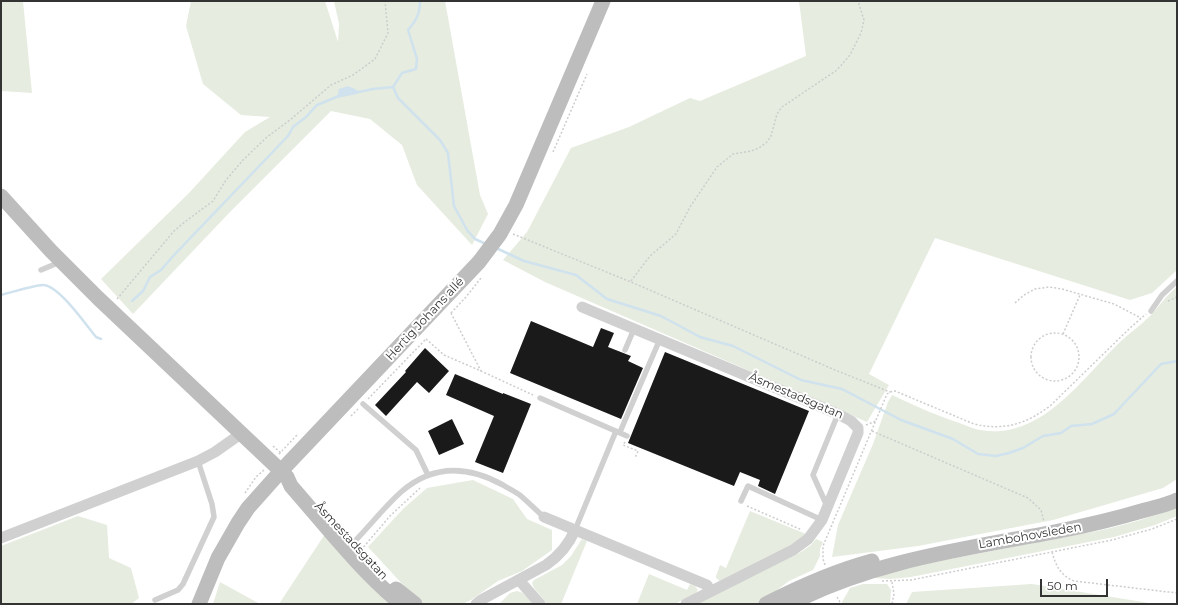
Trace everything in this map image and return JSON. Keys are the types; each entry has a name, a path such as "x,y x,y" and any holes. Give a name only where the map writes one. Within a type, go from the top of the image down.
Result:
{"street":[{"name":"Hertig Johans allé","path":"199,604 218,558 248,508 284,474 416,329 506,234 516,205 603,1"},
{"name":"Åsmestadsgatan","path":"1,196 103,304 242,433 284,474 291,486 353,548 382,576 415,604"},
{"name":"Åsmestadsgatan","path":"582,307 846,417 858,428 858,433 828,506 813,535 793,550 710,590 686,604"},
{"path":"1,538 198,461 215,452 242,433"},
{"name":"Lambohovsleden","path":"1133,514 1177,492"},
{"name":"Lambohovsleden","path":"790,604 838,582 866,572 927,556 1091,525 1177,500"},
{"path":"544,517 707,585 710,590"},
{"path":"476,604 546,565 568,544 575,530"},
{"name":"Åsmestadsgatan","path":"353,548 376,581 401,604"},
{"name":"Lambohovsleden","path":"766,604 791,591 849,567 882,558 927,556"},
{"path":"519,580 540,604"},
{"path":"491,604 496,592"}],"lane":[{"path":"40,270 62,262"},
{"path":"1151,310 1162,295 1177,281"},
{"path":"625,350 634,329"},
{"path":"575,530 660,339"},
{"path":"540,398 627,436"},
{"path":"363,404 416,450 428,475"},
{"path":"828,506 813,475 838,414"},
{"path":"155,600 178,590 183,584 214,517 212,504 198,461"},
{"path":"353,548 400,493 412,482 428,475 448,470 464,470 492,479 520,495 544,517"},
{"path":"741,501 748,486 822,520"}],"path":[{"path":"116,300 174,231 213,201 226,180 243,160 267,137 290,120 331,85 353,75 375,59 388,33 385,1"},
{"path":"631,282 650,256 676,234 690,207 717,167 733,154 751,151 759,148 767,142 771,136 777,114 782,107 837,70 850,55 861,33 864,20 858,1"},
{"path":"506,234 631,282 835,370 890,392 895,391 974,424 987,427 1021,423 1037,416 1050,406 1141,318 1151,310 1177,297"},
{"path":"451,312 466,297 483,276"},
{"path":"1015,303 1024,295 1035,289 1049,287 1062,289 1114,304 1141,318"},
{"path":"1063,334 1080,295"},
{"path":"449,310 482,371"},
{"path":"416,329 444,355 540,398"},
{"path":"1056,332 1063,334 1070,338 1075,344 1079,359 1077,366 1073,373 1067,378 1052,381 1044,379 1033,369 1030,361 1032,346 1042,336 1049,333 1056,332"},
{"path":"825,565 823,559 823,546 885,398 890,392"},
{"path":"871,431 1028,498 1041,510 1046,534"},
{"path":"627,436 623,445 638,451 634,458"},
{"path":"353,548 422,486"},
{"path":"747,506 813,535"},
{"path":"892,604 894,594 892,582 911,580 1112,540 1152,529 1177,519"},
{"path":"1052,552 1058,569 1062,574 1074,581 1177,593"},
{"path":"836,594 841,604"}],"shaded area":[{"path":"1,1 23,1 32,93 1,91"},
{"path":"191,1 325,1 338,42 339,24 334,1 445,1 480,195 488,214 472,245 417,185 402,145 370,119 331,111 230,212 133,314 101,279 189,193 245,132 270,117 241,115 203,84 186,26"},
{"path":"799,1 1175,1 1177,6 1177,270 1152,293 1130,300 935,238 869,374 889,385 867,422 545,282 503,260 527,232 571,148 629,127 690,98 700,101 806,56"},
{"path":"1177,287 1177,479 1163,488 1053,520 918,546 832,557 838,525 873,444 892,395 935,414 978,430 1002,431 1022,426 1040,417 1058,405 1118,344 1150,316"},
{"path":"473,480 513,499 527,519 552,530 552,550 522,571 498,581 471,600 462,604 426,604 418,601 368,547 403,509 427,488"},
{"path":"1177,506 1177,516 1155,525 1114,537 911,577 890,579 875,578 875,575 903,568 1112,528 1150,517"},
{"path":"750,511 806,534 786,548 720,581 716,578 716,576 720,565 726,568"},
{"path":"78,516 107,525 109,558 131,568 139,598 131,604 1,604 1,546"},
{"path":"325,534 389,604 279,604"},
{"path":"582,539 587,541 561,604 547,604 534,588 532,583 534,580 562,565 571,556"},
{"path":"816,539 823,542 820,549 820,556 813,570 789,581 764,600 756,604 697,604 801,552 811,545"},
{"path":"649,574 687,590 690,584 695,586 698,590 696,593 675,604 637,604"},
{"path":"220,582 260,604 213,604"},
{"path":"863,584 887,584 891,590 890,604 843,604 842,602 850,588"},
{"path":"1032,584 1155,604 906,604 912,592"},
{"path":"517,591 523,593 534,604 499,604 510,593"}],"water":[{"path":"348,86 357,90 357,94 337,98 339,89"}],"building":[{"path":"531,321 593,347 601,328 614,333 608,347 631,356 628,361 643,368 621,419 510,373"},
{"path":"425,348 449,371 429,393 417,382 386,416 375,405 406,372 405,371"},
{"path":"665,352 809,411 775,494 758,486 760,480 740,472 734,486 628,443"},
{"path":"455,374 531,404 503,473 475,462 494,416 446,395"},
{"path":"452,419 464,444 439,455 428,431"}],"waterway":[{"path":"420,1 417,17 408,30 417,59 416,69 402,73 393,87 398,98 440,140 448,153 454,206 467,230 475,239 486,244"},
{"path":"354,93 393,87"},
{"path":"132,301 143,291 150,277 161,270 288,136 293,127 306,117 317,105 339,96"},
{"path":"496,248 524,261 576,275 607,299 661,316 700,337 733,346 801,380 842,389 901,420 953,439 978,454 996,456 1009,453 1023,448 1043,436 1061,433 1071,426 1092,424 1114,414 1161,364 1177,361"},
{"path":"1,295 41,285 50,287 65,299 96,337 101,339"}]}
